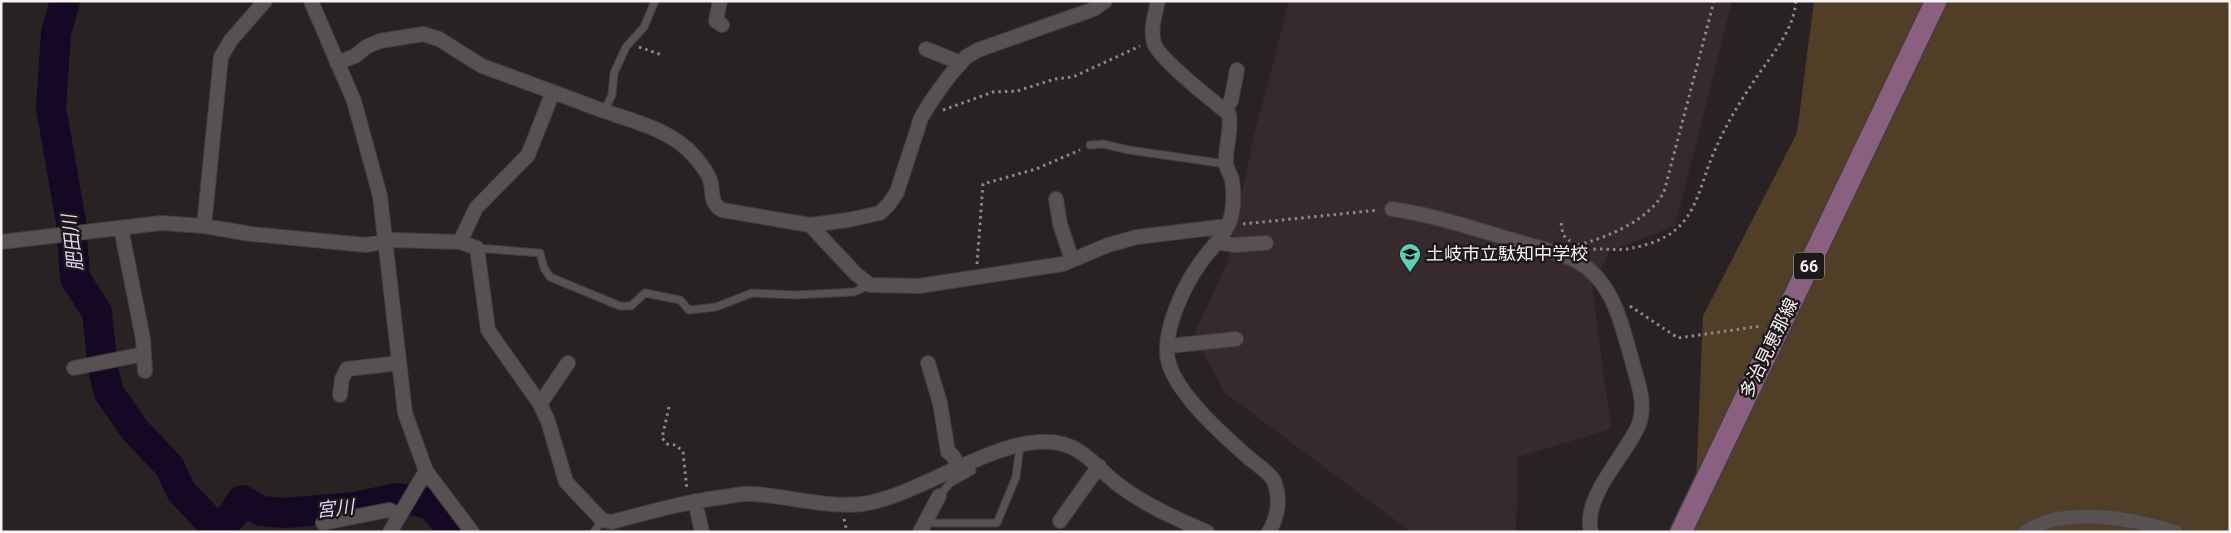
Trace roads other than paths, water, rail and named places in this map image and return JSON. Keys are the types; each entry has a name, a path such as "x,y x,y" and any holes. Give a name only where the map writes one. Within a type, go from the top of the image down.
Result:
{"main road":[{"name":"多治見恵那線","path":"1681,532 1936,1"}],"street":[{"path":"204,226 221,57 231,40 265,1"},
{"path":"311,1 354,101 380,196 405,413 426,471 472,532"},
{"path":"720,1 716,20 722,25"},
{"path":"1158,1 1152,33 1154,45 1171,63 1229,114 1231,128 1226,164 1232,180 1232,213 1228,226 1200,262 1172,319 1168,359 1172,373 1185,394 1235,445 1273,480 1278,503 1277,517 1269,532"},
{"path":"337,63 355,56 366,47 380,41 423,34 439,39 482,66 604,111 638,121 660,131 694,156 710,178 712,197 716,206 722,210 810,225 880,213 889,204 897,192 921,118 945,81 961,62 978,50 1099,3"},
{"path":"926,49 961,62"},
{"path":"1224,110 1231,101 1237,70"},
{"path":"460,242 476,208 506,174 528,155 553,92"},
{"path":"1056,198 1060,224 1072,260"},
{"path":"1392,209 1426,214 1568,257 1594,273 1612,297 1640,392 1642,405 1640,421 1630,444 1598,491 1592,507 1589,524 1591,532"},
{"path":"1,242 161,223 204,226 251,234 366,245 393,240 460,242 477,248 488,330 540,404 548,421 566,482 602,520 612,522 692,502 751,494 829,503 862,504 891,495 1020,444 1042,441 1072,447 1099,466 1120,486 1162,513 1208,532"},
{"path":"810,225 856,274 870,285 919,286 1063,264 1108,245 1137,237 1228,226"},
{"path":"116,228 139,356 146,371"},
{"path":"1217,242 1235,245 1266,243"},
{"path":"1168,346 1236,339"},
{"path":"74,368 139,356"},
{"path":"340,395 342,379 347,369 399,363"},
{"path":"540,404 568,363"},
{"path":"928,363 940,403 948,452 965,466"},
{"path":"1060,521 1099,466"},
{"path":"390,532 426,471"},
{"path":"922,527 939,496"},
{"path":"692,502 702,532"},
{"path":"323,523 390,510 401,512"},
{"path":"2024,532 2056,519 2095,517 2143,522 2175,532"}],"lane":[{"path":"604,111 612,95 614,73 629,44 644,28 654,1"},
{"path":"1090,145 1115,145 1128,150 1226,164"},
{"path":"477,248 540,254 544,268 550,277 620,306 631,306 645,293 680,300 689,310 716,307 752,293 796,295 854,292 870,285"},
{"path":"922,527 997,523 1016,477 1020,444"},
{"path":"939,496 950,483 972,471 965,466"},
{"path":"594,532 602,520"}],"waterway":[{"name":"肥田川","path":"65,1 56,33 51,108 71,222 75,278 97,312 103,369 109,393 135,430 169,466 181,491 216,528 217,532"},
{"name":"宮川","path":"216,528 231,517 242,500 261,511 284,513 355,507 397,498 431,504 453,532"}],"place":[{"name":"土岐市立駄知中学校","path":"1410,273"}]}
